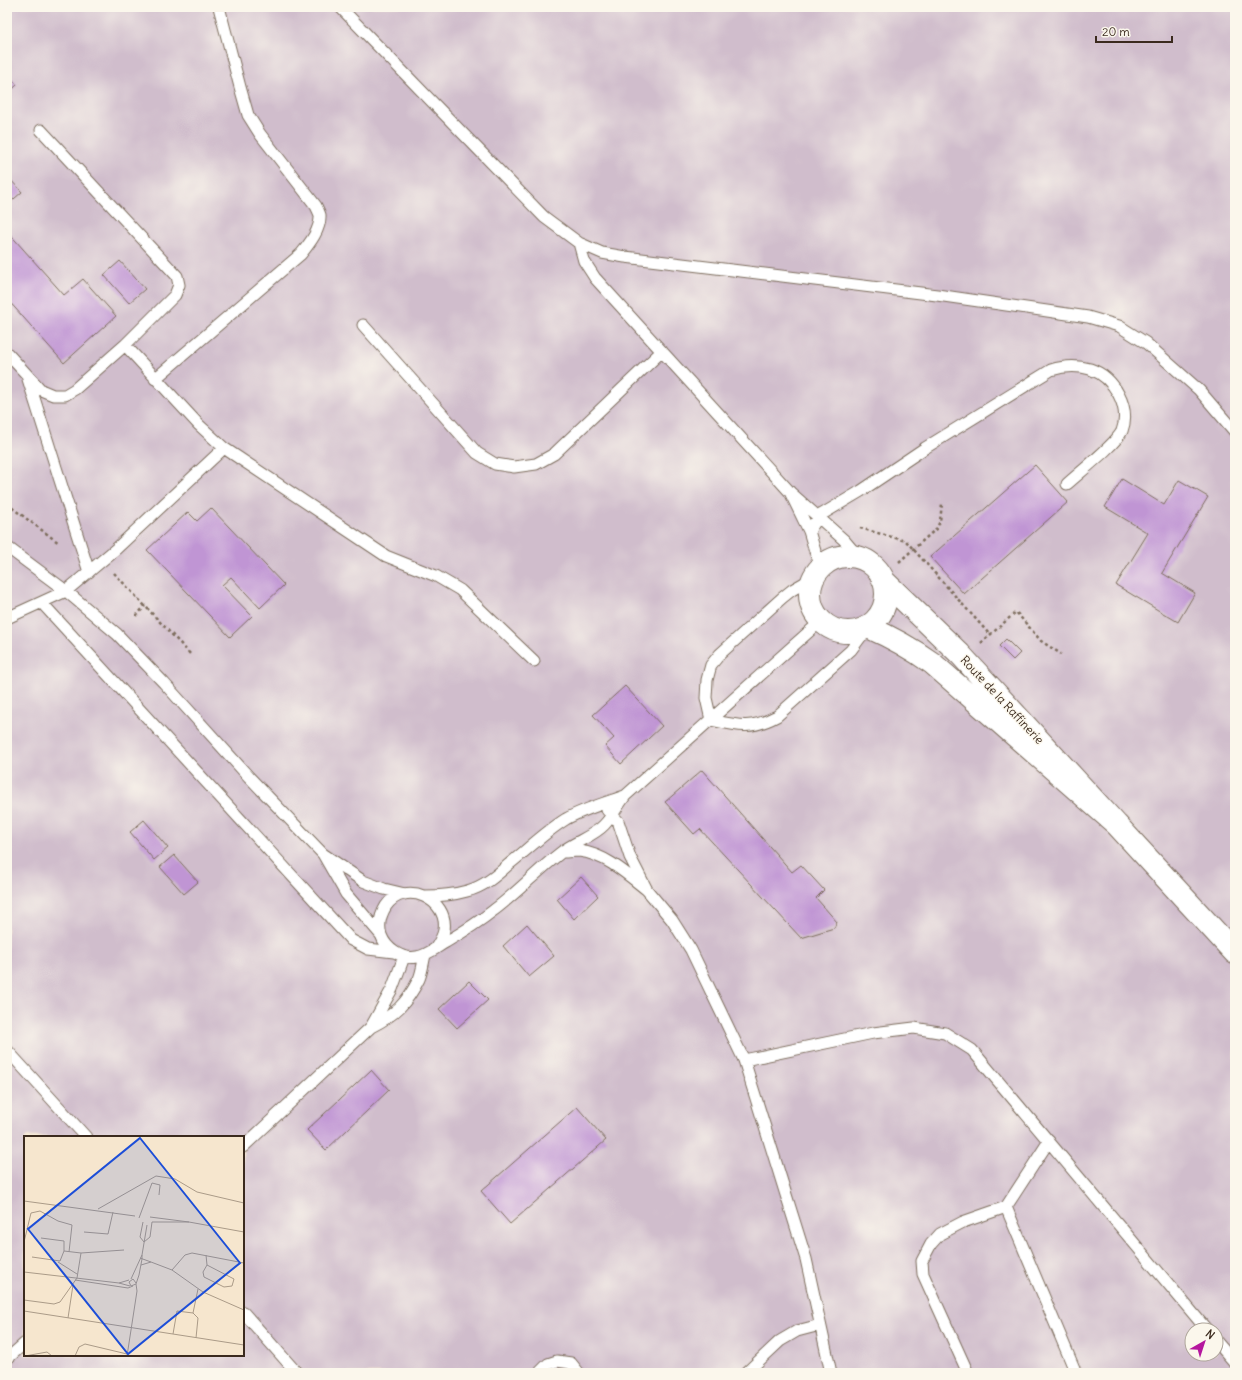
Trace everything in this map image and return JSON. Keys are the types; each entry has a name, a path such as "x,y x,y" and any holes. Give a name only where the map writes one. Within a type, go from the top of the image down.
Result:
{"street":[{"name":"Route de la Raffinerie","path":"817,573 829,561 850,556 870,564 878,571 883,580 960,654 1235,953"},
{"path":"817,573 810,589 810,600 814,611 821,621 838,631 858,631 868,627 876,620 882,612 885,602 886,591 883,580"},
{"name":"Route de la Raffinerie","path":"868,627 893,638 932,663 1117,825"}],"lane":[{"path":"155,379 301,254 312,240 318,226 320,214 316,206 260,134 248,115 219,7"},
{"path":"340,7 544,217 579,243 602,253 625,258 936,295 1088,317 1113,324 1119,326 1146,343 1199,390 1235,432"},
{"path":"7,353 41,390 54,395 65,395 75,389 125,345 175,295 178,285 177,276 41,130"},
{"path":"579,243 584,261 595,278 790,492 844,540 860,559"},
{"path":"363,325 477,453 495,464 514,467 536,464 554,454 662,351"},
{"path":"125,345 199,425 224,448 386,556 436,576 460,590 534,661"},
{"path":"809,531 818,516 1051,370 1064,366 1091,370 1106,379 1118,392 1123,405 1125,420 1121,432 1115,441 1067,484"},
{"path":"26,375 89,572"},
{"path":"7,618 66,591 117,548 224,448"},
{"path":"711,720 706,698 707,680 711,665 720,654 782,598 817,573 809,531 790,492"},
{"path":"7,547 66,591 117,634 164,683 249,777 323,854 364,881 384,889 404,894"},
{"path":"42,603 351,940 368,949 415,957 430,952 466,930 494,910 562,852 576,842 600,829 625,796 821,621"},
{"path":"711,720 734,725 754,726 777,716 850,650 868,627"},
{"path":"424,896 448,896 468,891 482,885 495,877 565,820 581,811 625,796"},
{"path":"596,806 612,814 618,821 630,857 647,890"},
{"path":"562,852 577,851 589,853 604,859 624,871 647,890 672,920 691,950 744,1060 806,1258 831,1373"},
{"path":"323,854 346,894 381,935 386,944 399,954"},
{"path":"244,1146 371,1027 401,1008 419,978 430,952 441,940 444,930 444,919 440,909 434,901 415,893 404,894 395,898 387,905 382,913 380,924 381,935"},
{"path":"371,1027 392,989 399,954"},
{"path":"744,1060 873,1033 914,1028 945,1032 972,1050 1200,1322"},
{"path":"7,1050 85,1136"},
{"path":"968,1373 923,1274 922,1261 931,1244 940,1234 963,1222 1006,1207 1049,1141"},
{"path":"1006,1207 1076,1373"},
{"path":"244,1313 297,1373"},
{"path":"746,1373 780,1341 797,1331 820,1324"},
{"path":"7,1359 24,1344"},
{"path":"1224,1350 1235,1363"},
{"path":"538,1373 548,1364 557,1361 570,1363 580,1373"}],"path":[{"path":"7,504 64,547"},
{"path":"898,563 937,528 940,521 942,504"},
{"path":"860,528 906,541 990,635"},
{"path":"114,573 192,656"},
{"path":"136,616 145,606"},
{"path":"979,645 1016,612 1041,641 1061,654"}],"shaded area":[{"path":"7,7 1235,7 1235,1373 7,1373"}],"building":[{"path":"7,73 17,85 7,94"},
{"path":"7,176 22,192 7,205"},
{"path":"7,231 64,295 83,279 116,316 64,363 7,299"},
{"path":"120,261 145,289 129,303 104,275"},
{"path":"1035,465 1068,502 964,594 930,557"},
{"path":"1122,479 1164,505 1179,480 1208,497 1162,573 1195,593 1178,622 1116,585 1148,533 1105,507"},
{"path":"211,508 284,585 260,608 231,577 222,585 252,616 230,637 147,550 188,512 197,521"},
{"path":"1006,639 1020,653 1013,660 999,646"},
{"path":"625,686 662,726 621,764 605,746 614,738 593,715"},
{"path":"702,770 792,872 801,865 824,890 816,898 837,922 834,928 801,938 700,829 694,834 665,802"},
{"path":"144,820 168,848 154,860 130,832"},
{"path":"174,855 198,882 184,894 160,867"},
{"path":"581,877 598,896 574,919 557,899"},
{"path":"527,924 554,956 529,977 503,946"},
{"path":"469,981 488,1000 457,1028 439,1009"},
{"path":"371,1070 389,1090 326,1150 307,1130"},
{"path":"577,1107 606,1140 510,1224 481,1191"}]}
